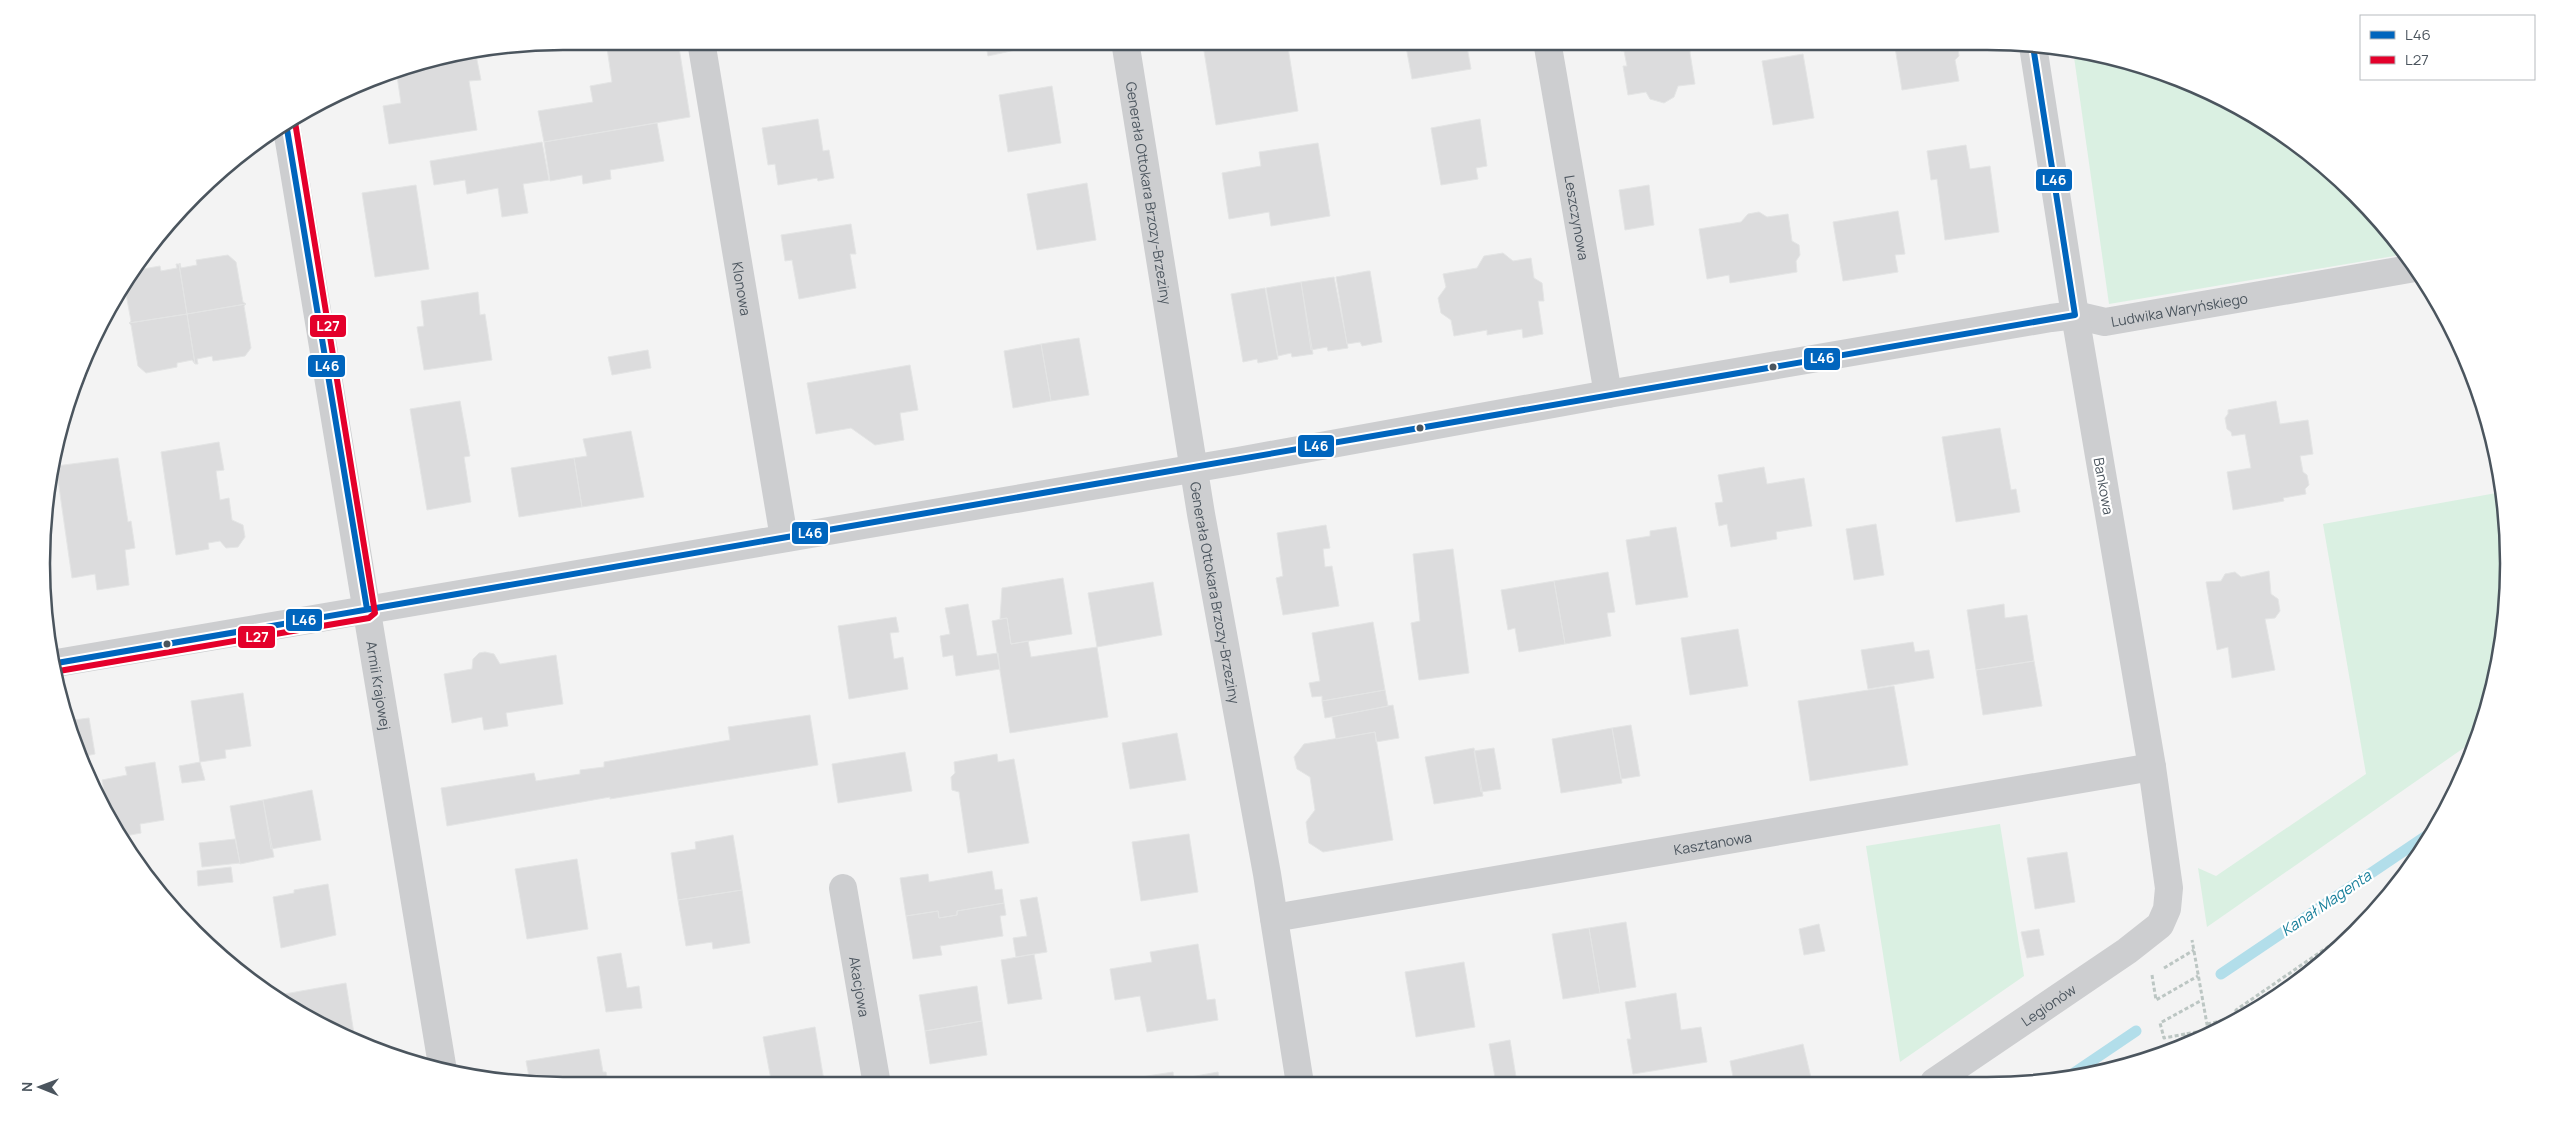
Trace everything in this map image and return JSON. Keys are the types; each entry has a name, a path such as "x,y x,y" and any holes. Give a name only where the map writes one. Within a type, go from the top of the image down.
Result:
{"street":[{"name":"Klonowa","path":"703,50 784,538"},
{"name":"Generała Ottokara Brzozy-Brzeziny","path":"1126,50 1194,468 1274,918 1299,1077"},
{"name":"Leszczynowa","path":"1549,50 1608,394"},
{"name":"Bankowa","path":"2034,52 2075,315 2152,767 2169,888 2167,909 2160,924"},
{"name":"Armii Krajowej","path":"287,131 442,1062"},
{"name":"Ludwika Waryńskiego","path":"60,662 2075,315 2105,322 2407,269"},
{"name":"Kasztanowa","path":"1274,918 2152,767"},
{"name":"Akacjowa","path":"843,888 876,1077"},
{"name":"Legionów","path":"1941,1077 2127,951 2160,924"}],"path":[{"path":"2235,1012 2330,945"},
{"path":"2156,972 2194,950"},
{"path":"2196,963 2207,1024 2219,1021"},
{"path":"2153,979 2156,1000 2198,976"},
{"path":"2196,1032 2164,1038 2160,1023 2202,1000"}],"green space":[{"path":"2074,58 2119,67 2152,77 2214,103 2243,119 2299,156 2325,177 2373,225 2397,255 2109,304"},
{"path":"2495,493 2499,530 2499,597 2496,631 2483,696 2466,746 2207,927 2198,868 2216,876 2366,774 2323,524"},
{"path":"2000,824 2024,976 1900,1062 1866,846"}],"building":[{"path":"607,50 679,50 690,117 544,142 538,111 593,102 590,86 612,82"},
{"path":"987,50 1015,50 988,56"},
{"path":"1288,50 1298,111 1216,125 1204,51"},
{"path":"1407,50 1468,50 1471,69 1412,79"},
{"path":"1690,50 1695,84 1678,86 1674,97 1664,103 1650,99 1646,92 1628,95 1623,66 1627,66 1624,51 1621,51"},
{"path":"1895,50 1958,50 1959,56 1955,60 1959,81 1902,90"},
{"path":"1803,54 1814,118 1773,125 1762,61"},
{"path":"477,58 481,80 469,81 477,130 389,144 383,106 401,103 397,77 431,67"},
{"path":"1052,86 1061,143 1008,152 999,95"},
{"path":"818,119 823,151 829,150 834,178 818,181 817,178 778,185 775,164 768,165 762,128"},
{"path":"1480,119 1487,166 1476,168 1478,179 1441,185 1431,128"},
{"path":"657,123 664,161 610,170 611,179 583,184 582,175 550,181 544,142"},
{"path":"542,142 549,180 523,184 528,213 502,217 498,188 467,194 465,180 434,185 430,161"},
{"path":"1318,143 1330,216 1271,226 1269,212 1229,219 1222,173 1261,166 1259,152"},
{"path":"1966,145 1970,169 1990,166 1999,232 1945,240 1937,179 1931,180 1927,151"},
{"path":"1087,183 1096,240 1037,250 1027,194"},
{"path":"416,185 429,269 375,277 362,193"},
{"path":"1649,185 1654,225 1625,230 1619,190"},
{"path":"1898,211 1905,254 1895,255 1898,272 1843,281 1833,222"},
{"path":"1759,212 1767,217 1788,214 1792,241 1799,245 1800,255 1796,261 1797,272 1730,283 1729,275 1707,279 1699,229 1741,222 1748,214"},
{"path":"851,224 856,254 850,254 856,288 799,299 792,260 785,261 781,235"},
{"path":"1503,253 1513,261 1531,258 1534,278 1542,283 1544,301 1538,301 1543,334 1523,338 1522,329 1487,335 1487,330 1454,336 1451,320 1441,313 1438,298 1446,287 1443,274 1477,268 1484,256"},
{"path":"228,255 236,262 243,302 246,304 187,314 179,264 181,268 197,265 196,260"},
{"path":"176,264 179,264 187,314 129,323 131,321 126,295 143,269 160,266 161,271 177,268"},
{"path":"1370,271 1382,342 1362,346 1360,342 1347,344 1336,277"},
{"path":"1334,277 1348,348 1328,351 1327,347 1311,350 1301,282"},
{"path":"1301,282 1313,354 1292,357 1291,353 1278,356 1266,288"},
{"path":"1265,288 1278,359 1258,363 1257,359 1243,362 1231,294"},
{"path":"478,292 480,315 485,314 492,360 424,370 417,327 424,326 421,301"},
{"path":"246,304 244,306 251,348 245,356 213,361 212,356 197,359 198,364 195,364 187,314"},
{"path":"187,314 195,364 192,360 177,363 177,367 146,373 138,366 131,325 129,323"},
{"path":"1079,338 1089,395 1051,401 1041,344"},
{"path":"1041,344 1051,401 1013,408 1004,351"},
{"path":"648,350 651,368 612,375 608,357"},
{"path":"910,365 918,410 900,413 904,440 875,445 851,428 816,434 807,383"},
{"path":"460,401 470,456 464,457 471,502 427,510 410,409"},
{"path":"2276,401 2280,424 2308,420 2313,454 2300,456 2303,472 2307,475 2309,485 2305,489 2306,494 2283,498 2284,501 2233,510 2227,472 2251,468 2245,434 2232,436 2231,432 2227,429 2225,418 2228,410"},
{"path":"2000,428 2011,490 2016,489 2020,512 1956,522 1942,437"},
{"path":"631,431 644,497 582,507 574,458 587,456 583,439"},
{"path":"219,442 224,470 216,471 220,500 229,498 232,520 243,525 245,537 238,547 226,548 220,541 208,543 209,549 176,555 161,452"},
{"path":"118,458 128,522 131,521 135,548 125,550 129,585 97,590 95,574 72,578 58,477 60,466"},
{"path":"574,458 582,507 519,517 511,468"},
{"path":"1764,467 1767,484 1804,478 1812,526 1776,532 1777,539 1731,547 1727,524 1719,526 1715,503 1723,502 1718,475"},
{"path":"1876,524 1884,575 1854,580 1846,529"},
{"path":"1326,525 1330,548 1323,549 1325,567 1332,566 1339,606 1283,615 1276,578 1283,576 1277,533"},
{"path":"1676,527 1688,597 1636,605 1626,540 1650,536 1650,531"},
{"path":"1453,549 1469,673 1419,680 1411,623 1420,621 1413,554"},
{"path":"2269,571 2271,594 2278,599 2280,611 2275,618 2265,619 2275,670 2232,678 2228,647 2217,650 2206,582 2221,581 2225,574 2235,572 2241,577"},
{"path":"1608,572 1615,612 1607,613 1611,636 1565,644 1554,581"},
{"path":"1063,578 1072,634 1011,644 1007,618 1000,619 1002,588"},
{"path":"1554,581 1565,644 1519,652 1515,628 1508,630 1501,590"},
{"path":"1153,582 1162,635 1097,647 1088,593"},
{"path":"968,604 977,656 998,653 1000,669 956,676 953,655 943,657 940,636 950,634 945,608"},
{"path":"2004,604 2005,618 2027,615 2034,661 1976,670 1967,610"},
{"path":"896,617 899,632 890,633 894,659 903,657 908,689 849,699 838,626"},
{"path":"1007,618 1011,644 1028,641 1031,657 1097,647 1108,717 1010,733 992,621"},
{"path":"1373,622 1385,690 1322,701 1322,696 1312,697 1309,683 1320,681 1312,633"},
{"path":"1738,629 1748,686 1690,695 1681,638"},
{"path":"1913,642 1915,652 1929,650 1934,678 1868,689 1861,650"},
{"path":"479,653 494,654 500,664 556,655 563,704 506,713 508,726 484,730 482,717 452,723 444,674 472,669 473,659"},
{"path":"2034,661 2042,706 1983,715 1976,670"},
{"path":"1894,686 1908,765 1810,781 1798,701"},
{"path":"1385,690 1388,706 1325,718 1322,701"},
{"path":"243,693 251,746 225,750 226,758 200,762 191,701"},
{"path":"1393,705 1399,738 1376,742 1375,732 1336,739 1332,717"},
{"path":"810,715 818,765 610,799 610,797 447,826 441,788 534,773 536,781 580,774 580,770 604,767 604,762 730,740 728,727"},
{"path":"89,718 95,754 87,756 74,720"},
{"path":"1631,725 1640,776 1621,779 1612,728"},
{"path":"1612,728 1622,783 1561,793 1552,739"},
{"path":"1375,732 1393,840 1323,852 1309,843 1306,822 1315,810 1310,777 1297,769 1294,757 1304,744"},
{"path":"1177,733 1186,780 1130,789 1122,743"},
{"path":"1474,748 1483,796 1434,804 1425,757"},
{"path":"1494,748 1501,789 1481,792 1474,751"},
{"path":"905,752 912,791 838,803 832,764"},
{"path":"997,754 998,762 1014,759 1029,843 968,853 959,792 952,790 951,777 955,773 954,762"},
{"path":"155,762 164,820 140,824 141,833 129,835 104,794 102,780 127,775 125,767"},
{"path":"200,762 205,780 182,783 179,766"},
{"path":"312,790 321,840 271,849 263,800"},
{"path":"263,800 274,857 240,864 230,806"},
{"path":"1189,834 1198,892 1141,901 1132,842"},
{"path":"733,835 742,890 678,900 671,853 696,849 695,842"},
{"path":"235,839 240,863 202,867 199,843"},
{"path":"2067,852 2075,902 2035,909 2027,858"},
{"path":"577,859 588,929 527,939 515,869"},
{"path":"231,867 233,882 198,886 197,871"},
{"path":"992,871 995,890 1002,889 1004,903 957,911 957,915 939,918 938,911 906,916 900,878 928,874 929,882"},
{"path":"328,884 336,935 281,948 273,897 294,893 294,890"},
{"path":"742,890 750,943 713,949 712,942 686,946 678,900"},
{"path":"1037,897 1047,952 1016,957 1013,938 1027,936 1020,900"},
{"path":"1004,903 1006,915 1000,916 1003,936 940,946 942,955 913,959 906,916 938,911 939,918 957,915 957,911"},
{"path":"1626,922 1636,987 1600,993 1589,928"},
{"path":"1819,924 1825,951 1804,955 1799,929"},
{"path":"1589,928 1600,993 1563,999 1552,934"},
{"path":"2039,929 2044,955 2027,958 2021,932"},
{"path":"1198,944 1207,1000 1215,999 1218,1020 1147,1032 1140,996 1115,1000 1110,969 1152,962 1150,952"},
{"path":"621,953 627,988 639,986 642,1008 606,1012 597,957"},
{"path":"1034,954 1042,999 1008,1004 1001,960"},
{"path":"1464,962 1475,1027 1416,1037 1405,972"},
{"path":"346,983 354,1032 336,1024 284,994"},
{"path":"977,986 982,1021 925,1031 919,995"},
{"path":"1676,993 1681,1030 1701,1027 1707,1062 1633,1074 1627,1039 1631,1039 1625,1002"},
{"path":"982,1021 987,1055 930,1064 925,1031"},
{"path":"815,1027 823,1077 770,1077 763,1037"},
{"path":"1510,1040 1516,1077 1495,1077 1489,1044"},
{"path":"1803,1044 1811,1077 1733,1077 1730,1061"},
{"path":"599,1049 603,1072 606,1072 607,1077 529,1076 526,1061"},
{"path":"1173,1072 1174,1077 1141,1077"},
{"path":"1218,1072 1219,1077 1190,1077"}],"waterway":[{"name":"Kanał Magenta","path":"2221,974 2417,842"},
{"name":"Kanał Magenta","path":"2081,1068 2136,1031"}],"transit line":[{"name":"L46","path":"2034,52 2075,315"},
{"name":"L27","path":"61,671 369,618 375,613 296,126"},
{"name":"L46","path":"287,131 367,609"},
{"name":"L46","path":"60,662 2075,315"}]}
